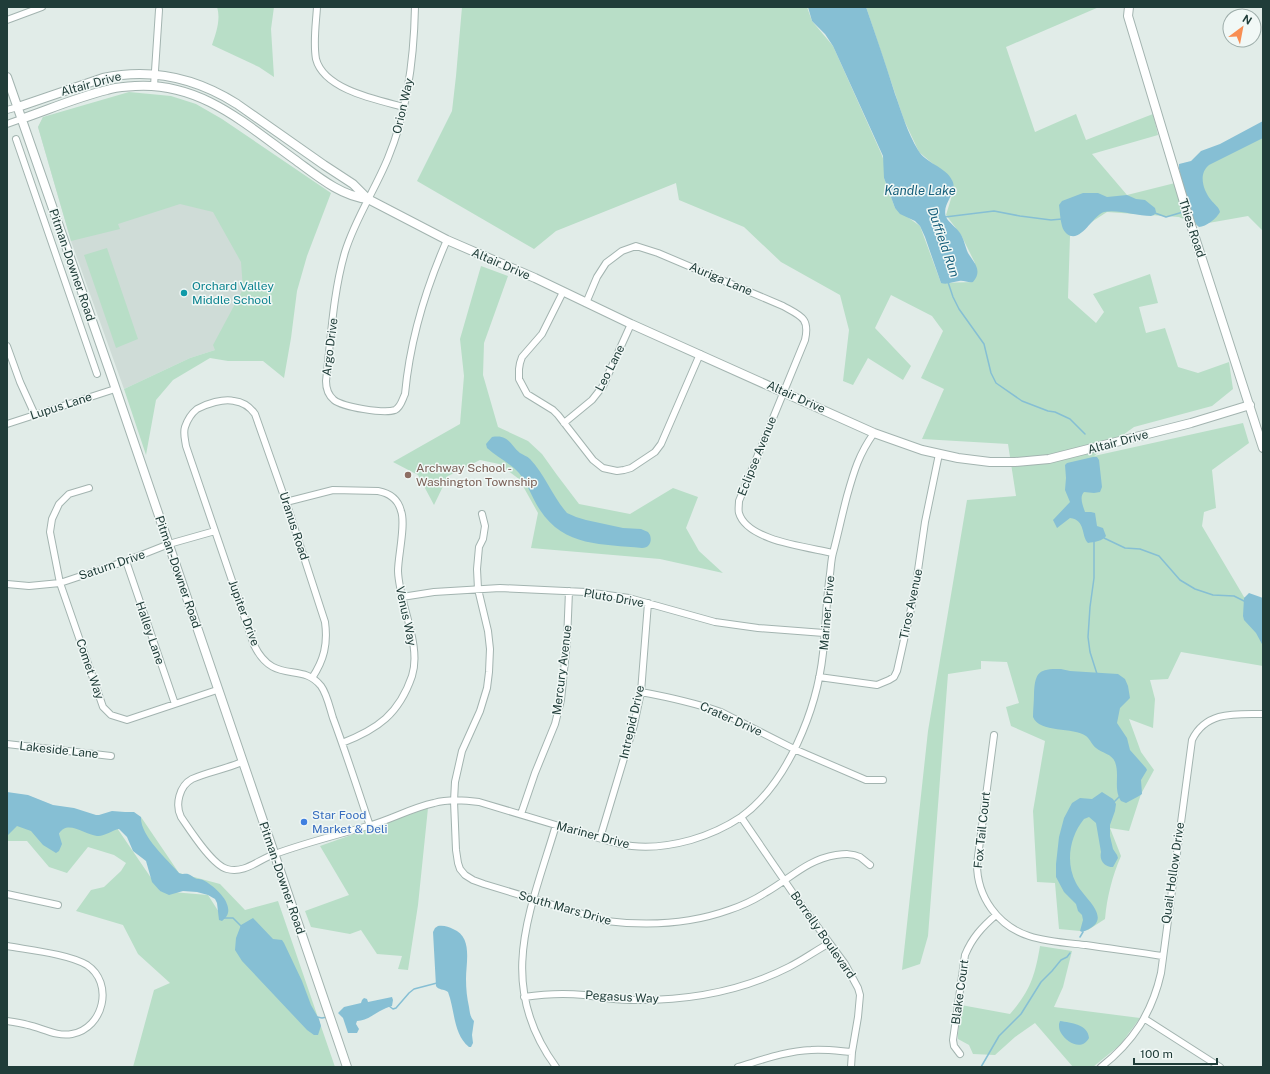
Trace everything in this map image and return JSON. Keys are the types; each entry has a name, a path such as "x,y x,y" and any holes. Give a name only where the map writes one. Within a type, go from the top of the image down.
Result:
{"street":[{"path":"7,20 42,7"},
{"path":"318,7 315,40 316,58 324,73 341,86 356,93 404,107"},
{"name":"Orion Way","path":"368,199 375,188 389,157 404,107 410,76 415,7"},
{"name":"Thies Road","path":"1129,7 1128,16 1141,62 1190,222 1263,448"},
{"path":"154,86 159,10"},
{"name":"Altair Drive","path":"18,107 103,78 118,75 155,74 189,81 226,97 353,184 368,199"},
{"name":"Pitman-Downer Road","path":"7,77 169,544 217,690 347,1067"},
{"name":"Altair Drive","path":"21,120 108,89 120,87 154,86 186,92 219,106 322,179 349,195 368,199 447,240 535,278 631,324 784,391 874,433 906,446 939,454 990,462 1015,462 1049,459 1191,423 1250,405"},
{"path":"56,94 60,106"},
{"path":"7,110 18,107"},
{"path":"7,124 21,120"},
{"path":"16,139 96,374"},
{"name":"Argo Drive","path":"368,199 346,248 336,292 326,381 329,395 339,403 351,407 388,411 395,410 399,406 405,394 422,304 447,240"},
{"name":"Auriga Lane","path":"586,303 597,277 606,263 622,251 636,246 658,252 783,306 802,317 806,321 807,328 805,340 784,391"},
{"path":"55,254 66,249"},
{"path":"563,292 542,334 522,357 519,374 521,384 527,394 553,410 603,468 617,471 631,468 655,452 661,444 700,354"},
{"name":"Leo Lane","path":"564,423 592,400 603,386 631,324"},
{"path":"7,346 20,382 35,415"},
{"name":"Lupus Lane","path":"7,424 115,389"},
{"name":"Eclipse Avenue","path":"784,391 739,501 739,513 749,528 758,534 770,539 833,553"},
{"name":"Uranus Road","path":"218,402 229,400 235,401 249,407 255,414 286,502 325,622 325,653 312,678"},
{"name":"Jupiter Drive","path":"218,402 198,409 194,412 185,426 184,434 186,446 215,532 254,645 259,655 278,670 298,673 312,678"},
{"name":"Mariner Drive","path":"242,762 188,782 181,793 178,812 208,853 221,866 233,870 245,868 274,854 370,826 429,804 454,801 479,802 600,838 633,846 680,843 704,836 741,817 760,800 783,771 807,719 815,695 819,676 823,652 833,553 836,546 840,522 856,463 863,448 874,433"},
{"name":"Tiros Avenue","path":"819,676 877,685 894,677 897,671 917,579 925,522 939,454"},
{"name":"Comet Way","path":"89,488 69,494 59,504 52,519 50,532 60,583 99,698 107,711 117,718 127,720 217,690"},
{"name":"Venus Way","path":"286,502 327,491 378,491 394,498 403,515 398,572 400,591 413,644 412,675 395,710 387,718 363,735 342,743"},
{"name":"South Mars Drive","path":"482,514 485,526 477,569 478,589 488,631 490,649 489,672 487,688 480,711 462,751 455,782 454,801 456,850 460,869 465,875 473,880 606,921 638,924 671,923 729,910 765,893 811,862 829,856 848,854 860,857 870,865"},
{"name":"Saturn Drive","path":"7,584 29,586 60,583 126,561 169,544 215,532"},
{"name":"Halley Lane","path":"126,561 175,704"},
{"name":"Pluto Drive","path":"402,597 434,592 478,589 519,588 586,592 617,596 714,622 758,628 824,633"},
{"name":"Mercury Avenue","path":"521,814 535,773 555,724 561,700 567,641 569,591"},
{"name":"Intrepid Drive","path":"600,838 634,725 641,692 648,604"},
{"path":"312,678 324,692 370,826"},
{"name":"Crater Drive","path":"641,692 691,702 715,710 794,748 866,780 883,780"},
{"name":"Quail Hollow Drive","path":"1101,1067 1112,1059 1127,1043 1145,1019 1155,996 1160,973 1192,740 1204,723 1216,717 1263,714"},
{"name":"Fox Tail Court","path":"994,735 977,864 978,878 982,892 996,915 1017,931 1037,938 1162,956"},
{"name":"Lakeside Lane","path":"7,744 111,756"},
{"name":"Borrelly Boulevard","path":"741,817 828,944 845,964 858,988 860,995 851,1067"},
{"path":"556,825 534,899 525,933 521,956 521,974 524,997 537,1036 556,1067"},
{"path":"7,894 58,905"},
{"name":"Blake Court","path":"960,1054 954,1046 953,1040 964,960 967,949 977,933 996,915"},
{"name":"Pegasus Way","path":"524,997 566,994 628,1000 659,1000 710,994 748,984 789,967 828,944"},
{"path":"7,946 66,958 86,965 94,972 100,981 103,998 100,1010 93,1022 84,1030 73,1034 59,1034 7,1021"},
{"path":"1145,1019 1220,1067"},
{"path":"738,1067 780,1054 794,1052 812,1050 852,1052"}],"shaded area":[{"path":"43,117 308,195 215,350 190,358 124,389 71,241 38,127"}],"green space":[{"path":"217,7 274,7 271,29 274,77 259,67 212,45 218,22"},
{"path":"462,7 807,7 812,21 833,46 881,153 884,161 884,178 895,208 920,226 941,283 973,282 975,263 961,235 946,215 954,189 952,180 919,152 904,120 866,7 1099,7 1006,47 1035,132 1076,114 1086,140 1153,114 1158,135 1092,154 1127,195 1183,181 1263,124 1263,231 1248,216 1197,225 1179,217 1107,212 1070,236 1068,298 1096,323 1104,312 1093,294 1150,274 1158,303 1139,307 1146,333 1165,328 1178,367 1198,373 1229,362 1233,389 1212,406 1134,427 1094,456 1243,423 1249,443 1212,470 1216,508 1204,512 1202,526 1244,597 1263,604 1263,666 1181,652 1168,679 1150,680 1155,699 1153,728 1129,719 1141,752 1154,770 1141,794 1129,831 1110,828 1121,856 1110,887 1105,919 1088,930 1080,931 1059,929 1055,883 1037,882 1033,811 1045,741 1011,726 1006,707 1019,703 1007,662 981,661 981,669 948,674 928,936 920,964 902,970 928,731 967,500 1016,496 1008,444 922,439 944,389 921,378 943,331 932,316 891,295 875,328 911,366 903,380 868,358 853,385 843,381 849,330 840,295 781,262 744,227 679,200 676,183 556,231 534,249 417,181 452,111"},
{"path":"129,92 171,96 196,104 222,119 331,193 307,256 297,291 284,378 263,361 228,361 210,358 173,380 156,400 146,455 124,389 190,358 215,350 213,345 243,289 241,262 213,212 180,204 118,224 120,229 71,241 38,127 43,117"},
{"path":"107,248 138,339 116,348 84,255"},
{"path":"481,266 508,276 484,343 483,375 498,427 528,441 542,454 579,504 630,514 673,488 698,497 686,528 699,551 723,573 660,559 531,548 538,513 519,479 499,464 480,460 448,476 434,505 418,475 393,462 460,424 464,376 460,339"},
{"path":"428,808 418,905 408,970 398,969 402,956 377,954 361,930 350,934 311,927 305,911 349,895 320,846"},
{"path":"119,812 141,817 179,873 220,884 245,910 278,901 335,1067 133,1067 154,990 170,983 138,954 123,925 76,911 91,890 104,887 121,871 126,863 114,855 88,847 67,873 49,867 27,841 7,841 7,826 22,821 52,849 63,826 117,828 160,891 208,895 224,920 227,904 168,874"},
{"path":"1040,946 1072,951 1063,987 1054,1007 1140,1018 1120,1045 1093,1067 1073,1067 1035,1023 1015,1037 995,1055 973,1054 969,1045 958,1039 961,1005 1010,1014 1017,1006 1031,983"}],"water":[{"name":"Kandle Lake","path":"808,7 866,7 902,115 914,143 925,158 949,176 954,185 945,212 946,217 960,233 968,253 975,263 977,274 973,282 961,281 947,284 941,283 920,226 915,221 900,214 895,208 884,178 883,156 833,46 825,34 812,21"},
{"path":"1263,121 1263,138 1209,165 1206,169 1203,177 1204,187 1208,196 1218,207 1220,212 1211,222 1205,226 1199,227 1192,217 1184,191 1179,164 1191,161 1201,151 1220,144"},
{"path":"1083,193 1098,193 1107,197 1127,195 1136,199 1145,200 1155,208 1156,212 1151,216 1115,211 1104,212 1082,232 1072,236 1067,234 1063,229 1059,205 1062,201"},
{"path":"498,436 506,439 520,453 530,459 567,513 586,520 623,528 641,529 648,532 650,535 651,540 649,545 642,548 599,544 573,537 561,531 550,522 540,510 519,473 487,448 486,444 492,437"},
{"path":"1097,457 1099,460 1102,487 1100,492 1084,492 1082,502 1085,512 1095,513 1097,526 1103,528 1106,536 1105,538 1096,542 1088,543 1081,525 1075,519 1070,518 1057,528 1053,520 1070,502 1065,490 1065,465 1067,463"},
{"path":"1249,593 1263,598 1263,646 1256,633 1244,620 1244,598"},
{"path":"1061,669 1070,671 1118,674 1125,679 1130,698 1120,708 1117,723 1127,738 1130,750 1147,770 1141,780 1142,794 1139,796 1126,803 1121,801 1117,792 1117,772 1114,759 1098,750 1086,736 1074,731 1049,728 1037,722 1033,717 1035,681 1039,673 1047,670"},
{"path":"7,792 28,795 53,805 74,808 96,815 112,811 134,812 141,817 142,824 149,839 179,873 188,874 197,879 203,880 219,892 227,904 227,916 222,921 219,920 217,903 215,899 208,895 197,892 183,891 169,895 160,891 152,882 146,861 133,851 127,837 119,829 97,836 76,829 67,828 62,830 59,834 62,844 59,851 56,853 43,845 31,831 17,826 7,836"},
{"path":"1102,792 1113,799 1116,804 1110,825 1110,836 1113,849 1118,858 1113,867 1107,866 1103,863 1096,823 1089,817 1084,819 1072,841 1070,858 1071,867 1076,883 1091,902 1098,915 1097,922 1092,927 1082,932 1080,931 1083,920 1082,915 1078,911 1076,904 1064,892 1056,877 1059,837 1064,818 1072,803 1080,798 1092,799"},
{"path":"253,918 273,939 282,940 284,943 302,981 311,1005 319,1019 321,1026 318,1035 314,1035 307,1030 242,961 235,950 236,938 241,925"},
{"path":"438,926 453,929 459,933 466,944 467,993 470,1015 474,1021 472,1035 473,1043 471,1047 464,1042 457,1029 448,992 436,986 433,932"},
{"path":"392,997 392,1006 366,1019 357,1021 356,1024 359,1029 357,1033 348,1033 343,1018 338,1013 344,1007 361,1003 364,998 367,999 368,1002"},
{"path":"1060,1021 1082,1027 1088,1033 1089,1038 1086,1042 1079,1045 1067,1040 1059,1030"}],"waterway":[{"path":"945,217 994,211 1051,220 1062,219"},
{"path":"1155,213 1166,217 1183,212"},
{"name":"Duffield Run","path":"948,282 959,309 984,344 991,373 996,383 1022,401 1048,411 1055,412 1070,419 1085,434"},
{"name":"Duffield Run","path":"1104,538 1125,548 1140,549 1159,556 1180,580 1195,589 1213,595 1234,596 1244,601"},
{"path":"1094,541 1094,578 1088,637 1090,652 1097,674"},
{"path":"1114,802 1120,796"},
{"path":"224,918 233,918 242,927"},
{"path":"1080,937 1083,932"},
{"path":"981,1067 999,1036 1021,1014 1041,982 1061,960 1067,957 1070,953"},
{"path":"389,1006 393,1009 396,1008 414,989 437,983"},
{"path":"317,1017 327,1017"}],"place":[{"name":"Orchard Valley Middle School","path":"184,293"},
{"name":"Archway School - Washington Township","path":"408,475"},
{"name":"Star Food Market & Deli","path":"304,822"}]}
